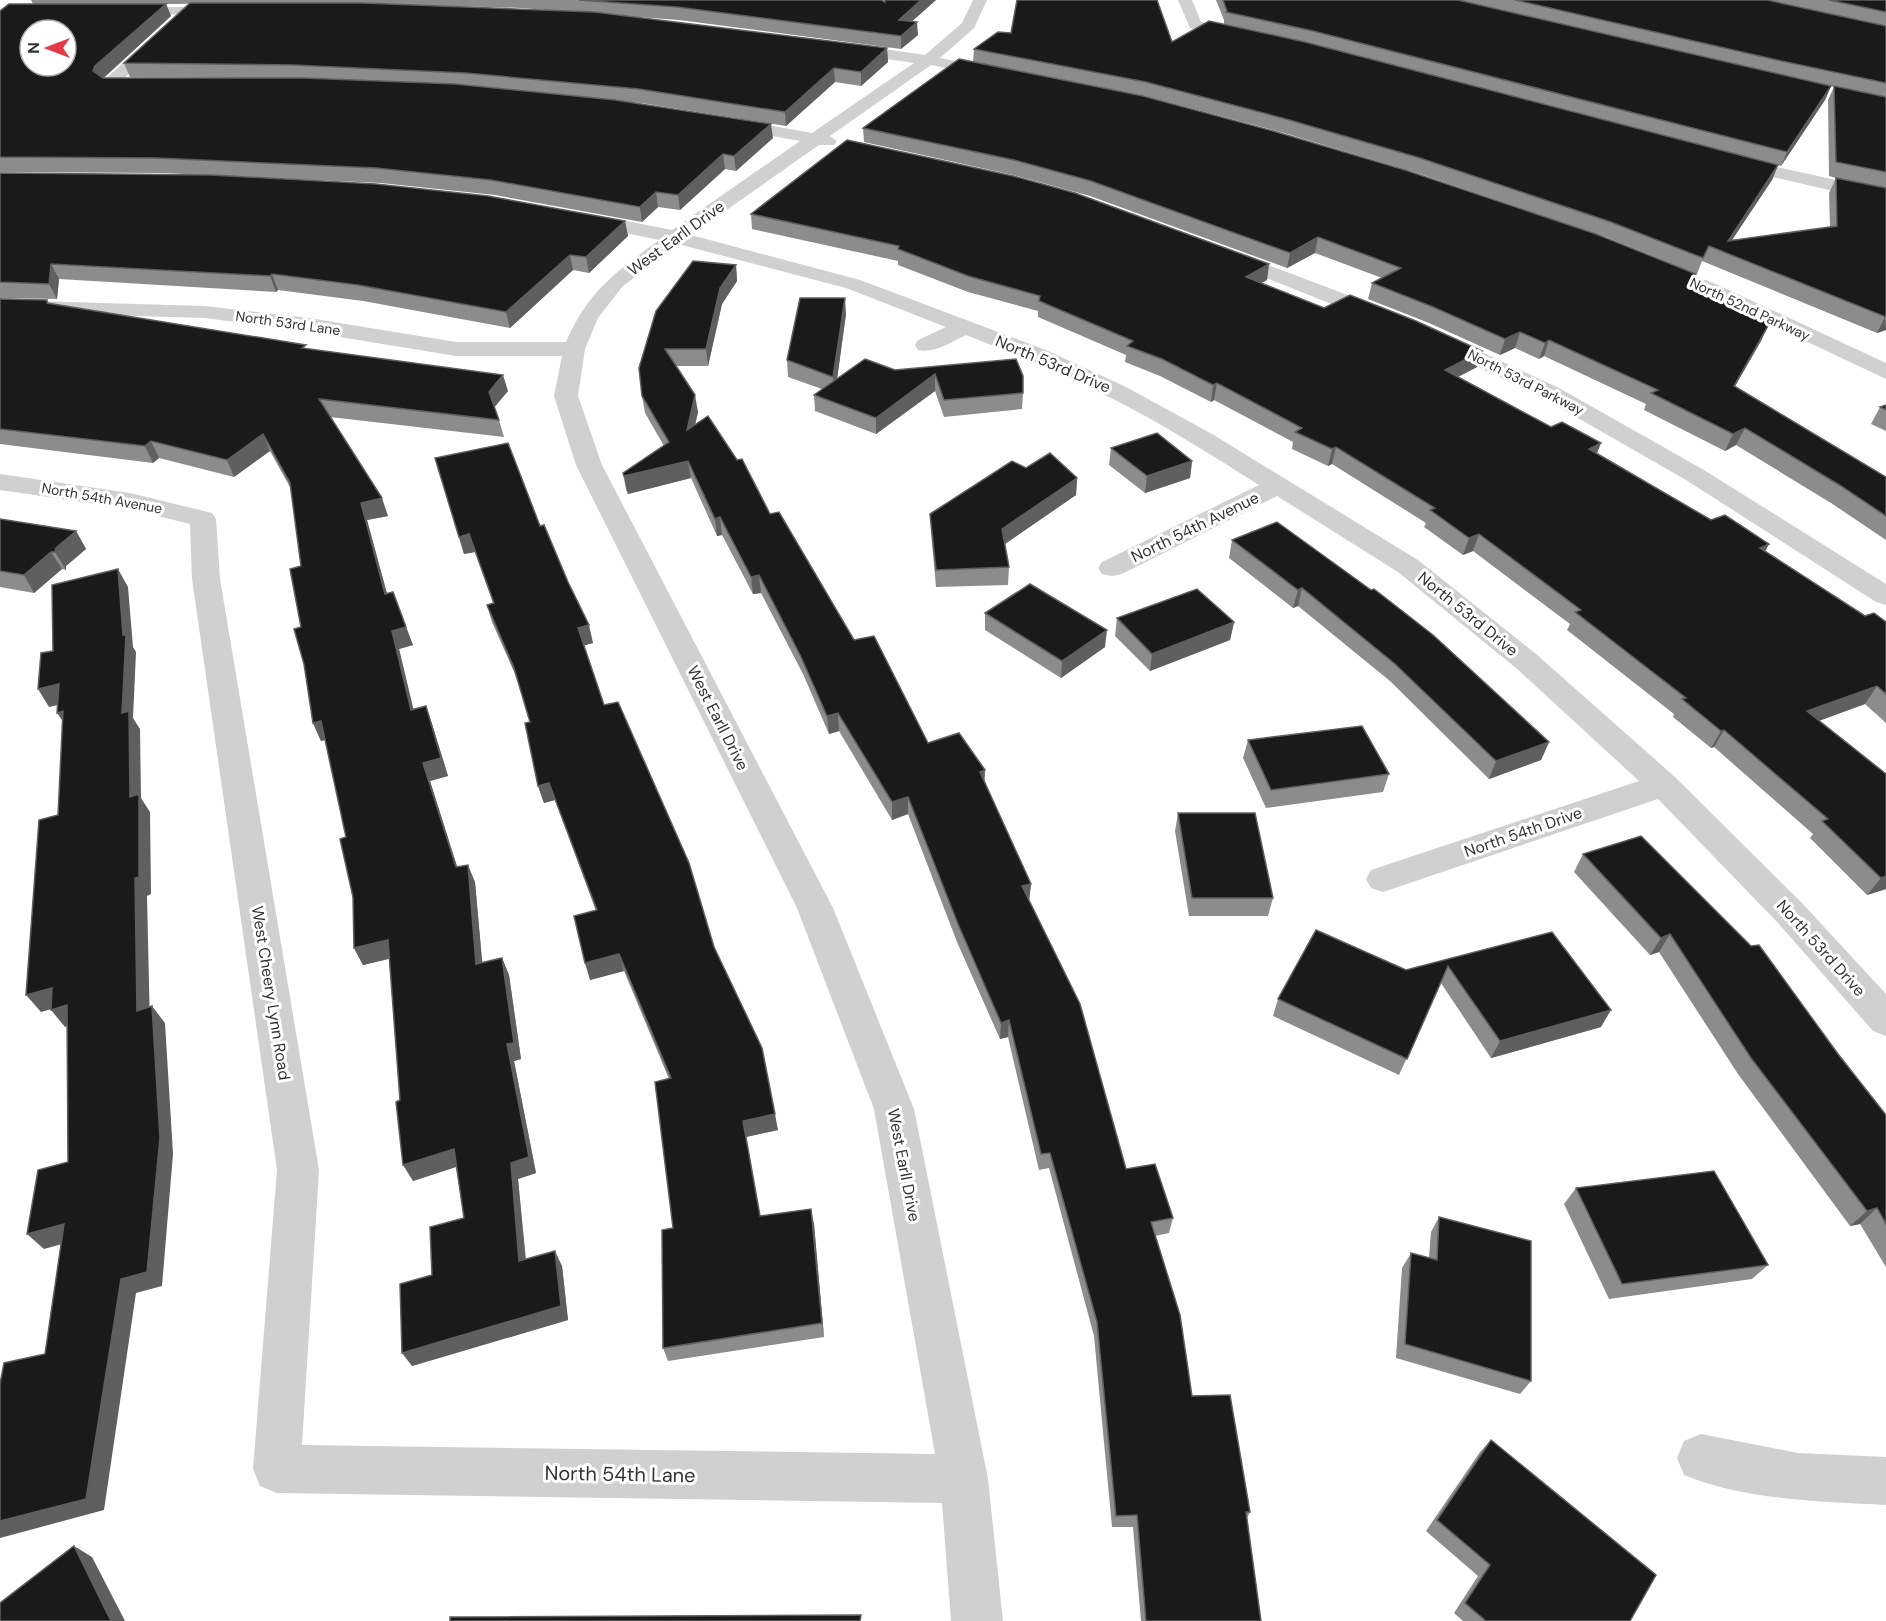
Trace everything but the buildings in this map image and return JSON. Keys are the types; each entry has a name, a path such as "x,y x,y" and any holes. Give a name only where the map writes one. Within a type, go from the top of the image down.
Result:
{"street":[{"name":"West Earll Drive","path":"977,1621 964,1479 894,1109 815,908 590,465 566,396 574,349 588,317 615,283 675,237 928,60 969,25 980,0"},
{"path":"1185,0 1195,25 1261,39"},
{"path":"106,11 248,10"},
{"path":"142,83 109,84 189,11"},
{"path":"823,46 928,60 1014,77"},
{"path":"710,120 851,146"},
{"path":"1716,158 1886,197"},
{"name":"North 53rd Drive","path":"561,214 675,237 853,284 1038,355 1118,392 1203,439 1408,566 1526,661 1664,785 1790,913 1886,1020"},
{"path":"1203,247 1287,277 1398,322"},
{"name":"North 52nd Parkway","path":"1639,260 1711,289 1886,372"},
{"name":"North 53rd Lane","path":"0,306 204,312 309,325 456,349 574,349"},
{"path":"926,345 963,328"},
{"name":"North 53rd Parkway","path":"1420,331 1551,393 1675,464 1886,596"},
{"name":"North 54th Avenue","path":"0,482 130,501 203,519"},
{"name":"North 54th Avenue","path":"1112,568 1277,486"},
{"name":"West Cheery Lynn Road","path":"203,519 207,579 298,1170 277,1469"},
{"name":"North 54th Drive","path":"1383,879 1664,785"},
{"path":"1701,1458 1797,1477 1886,1481"},
{"name":"North 54th Lane","path":"277,1469 964,1479"}]}
